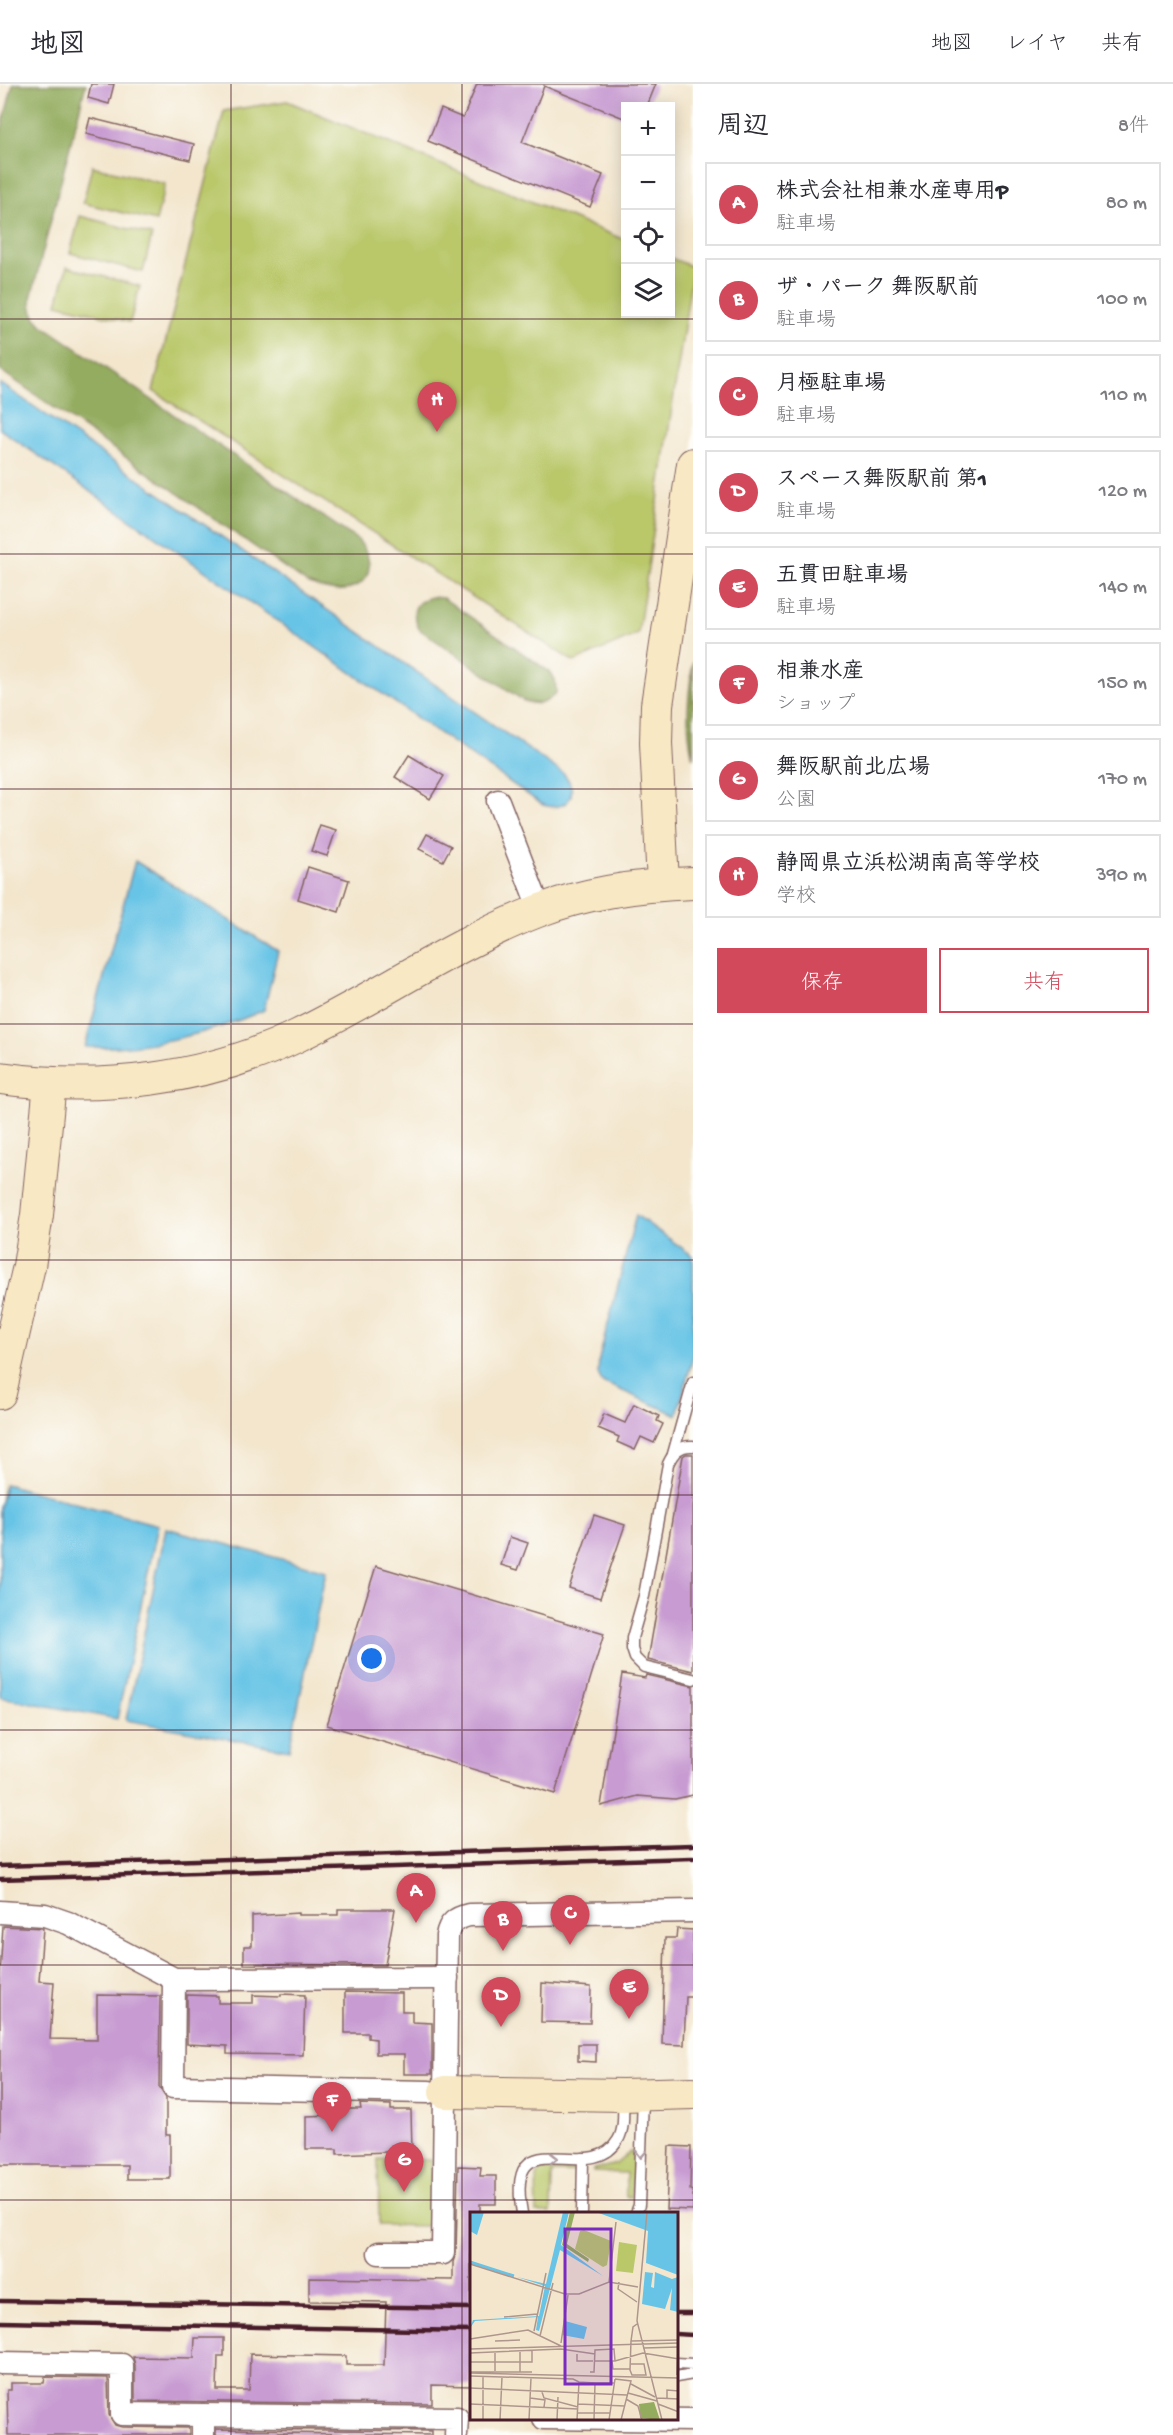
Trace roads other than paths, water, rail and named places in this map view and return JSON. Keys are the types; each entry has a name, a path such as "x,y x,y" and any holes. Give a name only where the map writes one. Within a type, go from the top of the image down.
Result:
{"street":[{"path":"0,1078 92,1084 176,1075 257,1053 296,1037 492,931 540,910 606,892 678,883 656,743 657,705 693,464"},
{"path":"498,801 540,910"},
{"path":"0,1393 36,1223 50,1083"},
{"path":"380,2253 443,2253 437,2092 447,1978 448,1929 451,1923 461,1917 693,1911"},
{"path":"0,1912 45,1916 68,1923 174,1979 447,1978"},
{"path":"174,1979 173,2087 633,2095 693,2093"},
{"path":"0,2363 122,2365 122,2414 203,2425 461,2423"},
{"path":"678,2420 693,2420"}],"lane":[{"path":"693,1382 673,1454 668,1464 644,1596 632,1638 635,1658 644,1667 693,1679"},
{"path":"673,1454 680,1448 693,1446"},
{"path":"522,2212 521,2175 528,2163 541,2158 583,2158 602,2155 618,2140 633,2095"},
{"path":"633,2095 639,2205 636,2212"},
{"path":"582,2212 583,2158"},
{"path":"678,2363 693,2364"},
{"path":"678,2377 693,2374"}],"water":[{"path":"0,383 564,774 571,788 569,800 559,806 543,805 0,429"},
{"path":"135,861 278,951 264,1010 222,1026 176,1039 130,1046 85,1047"},
{"path":"636,1215 693,1256 693,1357 677,1415 602,1382 598,1373 599,1359"},
{"path":"5,1484 158,1525 117,1719 0,1697 0,1506"},
{"path":"166,1528 326,1571 289,1750 126,1720"}],"railway":[{"path":"0,1866 693,1845"},
{"path":"0,1879 693,1858"},
{"path":"0,2301 470,2308"},
{"path":"678,2313 693,2313"},
{"path":"0,2322 470,2331"},
{"path":"678,2334 693,2335"}],"place":[{"name":"静岡県立浜松湖南高等学校","path":"437,432"},
{"name":"株式会社相兼水産専用P","path":"416,1923"},
{"name":"月極駐車場","path":"570,1945"},
{"name":"ザ・パーク 舞阪駅前","path":"503,1951"},
{"name":"五貫田駐車場","path":"629,2019"},
{"name":"スペース舞阪駅前 第1","path":"501,2027"},
{"name":"相兼水産","path":"332,2132"},
{"name":"舞阪駅前北広場","path":"404,2192"}]}
